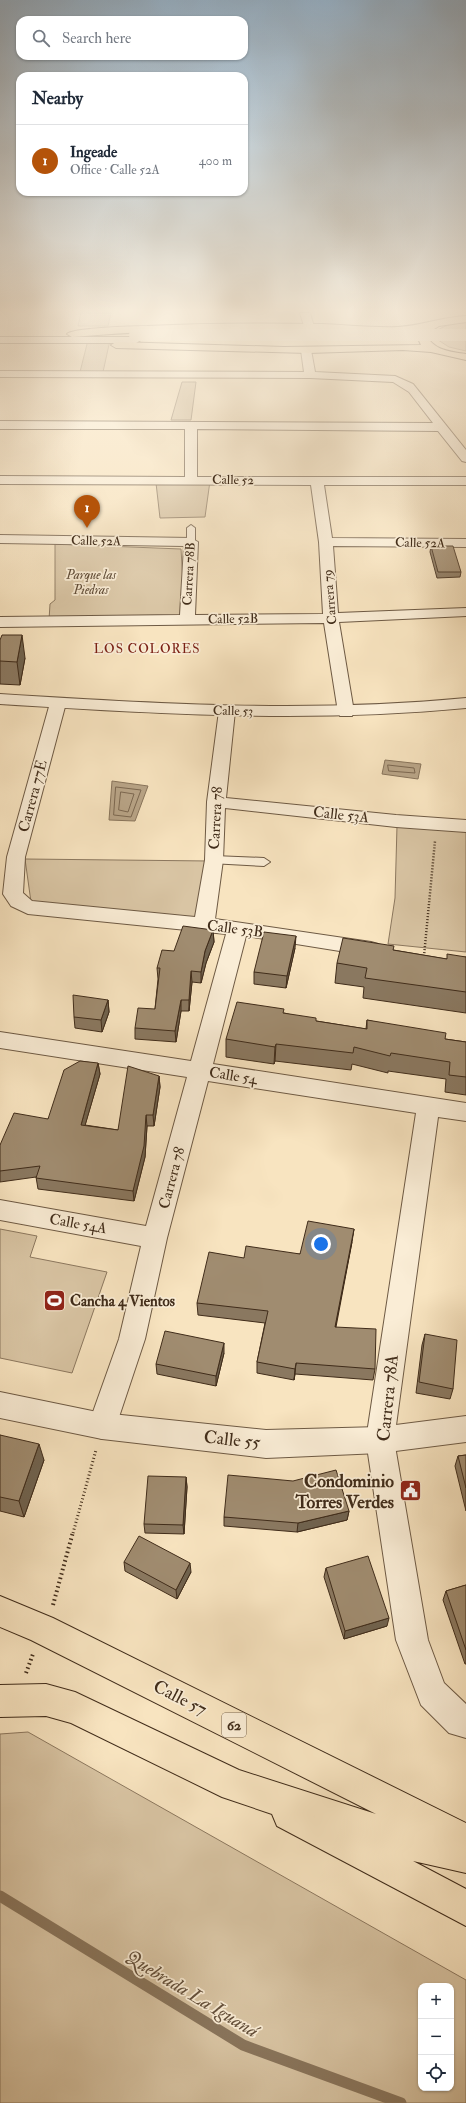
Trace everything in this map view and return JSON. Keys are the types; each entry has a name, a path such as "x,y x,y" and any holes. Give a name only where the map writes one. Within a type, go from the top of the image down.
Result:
{"main road":[{"name":"Calle 57","path":"0,1611 42,1629 466,1841"},
{"path":"0,1701 46,1700 74,1708 234,1785 466,1908"},
{"path":"234,1785 420,1846 466,1856"}],"street":[{"path":"429,411 466,458"},
{"path":"0,425 441,427"},
{"path":"190,426 191,480"},
{"name":"Calle 52","path":"0,480 466,482"},
{"name":"Carrera 79","path":"318,481 326,542 331,618 346,712"},
{"name":"Calle 52A","path":"0,540 191,535"},
{"name":"Carrera 78B","path":"187,620 191,535"},
{"name":"Calle 52A","path":"326,542 466,543"},
{"name":"Calle 52B","path":"0,622 331,618 466,612"},
{"name":"Calle 53","path":"0,699 227,711 346,712 403,710 466,703"},
{"name":"Carrera 77E","path":"13,889 16,857 58,703"},
{"name":"Carrera 78","path":"204,925 214,860 216,802 227,711"},
{"name":"Calle 53A","path":"216,802 466,826"},
{"name":"Calle 53B","path":"13,889 15,898 28,907 238,928 424,956"},
{"name":"Carrera 78","path":"102,1426 132,1339 155,1238 178,1158 199,1070 238,928"},
{"name":"Calle 54","path":"0,1040 466,1112"},
{"name":"Carrera 78A","path":"428,1107 380,1440 412,1640 432,1694 446,1709 464,1721"},
{"name":"Calle 54A","path":"0,1210 155,1238"},
{"name":"Calle 55","path":"0,1405 102,1426 266,1444 380,1440 466,1429"}],"lane":[{"path":"214,860 264,862"}],"path":[{"path":"424,956 436,824"},
{"path":"42,1629 56,1597 102,1426"}],"green space":[{"path":"174,411 192,411 191,420 171,420"},
{"path":"210,481 205,517 160,518 156,483"},
{"name":"Parque las Piedras","path":"55,544 181,549 185,616 49,620 50,604 55,600"},
{"path":"397,826 466,832 466,952 388,944 395,898"},
{"path":"25,859 210,861 202,923 31,902"},
{"name":"Cancha 4 Vientos","path":"0,1229 37,1236 30,1257 107,1272 72,1373 0,1358"},
{"path":"28,1732 466,1980 466,2103 0,2103 0,1734"}],"water":[{"path":"385,760 421,764 418,779 382,774"},
{"path":"112,781 148,786 135,821 109,820"}],"building":[{"path":"431,546 453,546 461,572 438,572"},
{"path":"2,635 22,635 17,662 0,661 0,640"},
{"path":"183,926 213,930 205,951 201,972 191,971 189,1000 181,1000 175,1031 135,1028 138,1008 155,1009 160,968 157,968 162,950 174,951"},
{"path":"264,932 296,936 287,976 254,972"},
{"path":"343,938 394,946 393,950 447,959 447,954 466,957 466,992 365,978 367,968 337,963"},
{"path":"73,995 108,1000 101,1020 74,1017"},
{"path":"237,1002 284,1009 283,1013 316,1018 316,1021 367,1029 367,1020 446,1033 445,1039 466,1042 466,1077 449,1075 450,1062 391,1053 390,1056 354,1047 353,1053 276,1044 275,1047 226,1039"},
{"path":"80,1061 98,1063 81,1125 118,1130 128,1066 159,1076 153,1115 146,1115 144,1146 133,1191 36,1178 40,1166 0,1171 0,1145 14,1113 48,1119 64,1070"},
{"path":"308,1221 354,1229 335,1327 376,1329 375,1369 296,1363 295,1369 257,1362 268,1311 197,1303 209,1252 244,1258 246,1246 300,1254"},
{"path":"165,1331 224,1343 216,1376 156,1364"},
{"path":"425,1334 457,1340 453,1389 419,1382"},
{"path":"0,1435 39,1444 19,1501 0,1497"},
{"path":"466,1455 466,1488 458,1456"},
{"path":"336,1470 349,1511 298,1523 224,1517 228,1475 293,1481"},
{"path":"148,1476 186,1477 183,1525 144,1524"},
{"path":"139,1536 190,1563 176,1590 124,1562"},
{"path":"368,1556 389,1618 345,1631 326,1568"},
{"path":"466,1585 466,1650 446,1591"}],"waterway":[{"name":"Quebrada La Iguaná","path":"0,1896 243,2045 401,2103"}],"place":[{"name":"Ingeade","path":"87,528"},
{"name":"Cancha 4 Vientos","path":"54,1301"},
{"name":"Condominio Torres Verdes","path":"410,1491"}],"district":[{"name":"LOS COLORES","path":"147,649"}]}
